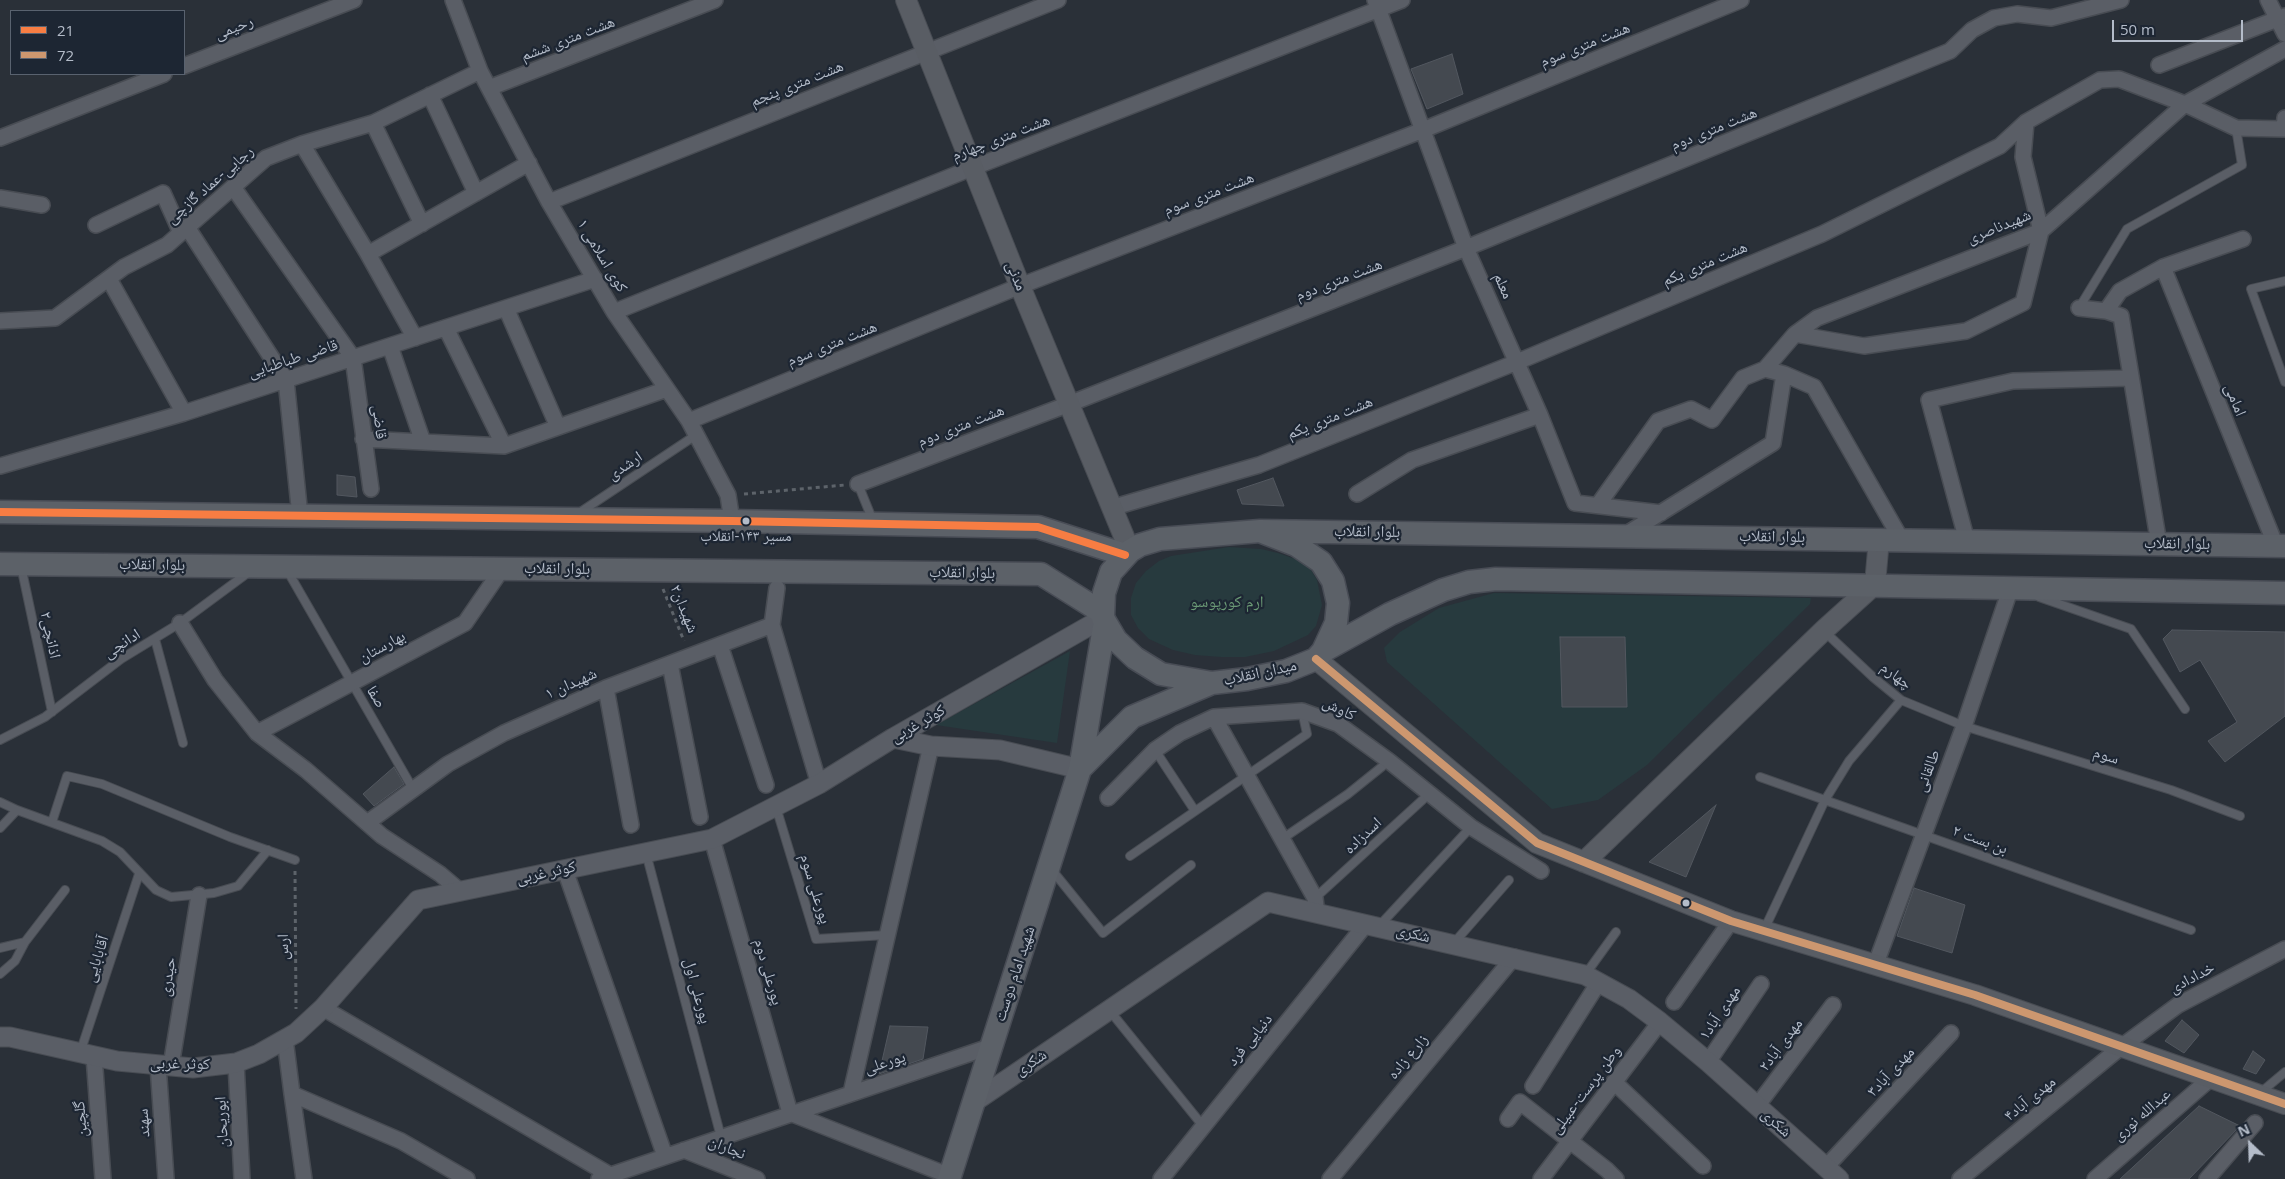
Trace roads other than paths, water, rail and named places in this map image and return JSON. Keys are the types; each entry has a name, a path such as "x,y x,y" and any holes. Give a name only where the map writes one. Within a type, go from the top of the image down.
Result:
{"main road":[{"name":"مدنی","path":"906,0 1128,553"},
{"path":"0,512 732,521 1038,527 1128,553"},
{"name":"بلوار انقلاب","path":"1260,531 2280,546"},
{"path":"1103,617 1104,593 1111,572 1128,553 1140,545 1160,539 1260,531 1296,545 1321,562 1333,581 1338,603 1336,623 1319,655"},
{"path":"1584,862 1824,630 1875,584 1890,539"},
{"name":"بلوار انقلاب","path":"10,564 1041,574 1103,617"},
{"path":"1319,655 1390,614 1443,590 1469,582 1496,579 1875,584 2285,593"},
{"name":"میدان انقلاب","path":"1103,617 1116,640 1135,658 1161,674 1212,682 1247,679 1286,671 1319,655"},
{"name":"شهید امام دوست","path":"949,1178 1080,769 1103,617"},
{"path":"1319,655 1536,843 1731,921 1976,995 2285,1104"},
{"path":"1080,769 1132,717 1212,682"}],"street":[{"name":"رحیمی","path":"185,66 354,0"},
{"name":"کوی اسلامی ۱","path":"453,0 480,71 549,202 614,312 693,428 728,495 732,521"},
{"name":"هشت متری ششم","path":"489,88 716,0"},
{"name":"هشت متری پنجم","path":"549,202 1058,0"},
{"name":"هشت متری چهارم","path":"614,312 1377,5 1402,0"},
{"name":"هشت متری سوم","path":"693,428 1020,286 1423,130 1741,0"},
{"name":"هشت متری دوم","path":"858,484 1069,404 1466,248 1950,52 1972,30 1994,18 2017,14 2051,18 2120,0"},
{"path":"2268,0 2282,17 2285,34"},
{"name":"معلم","path":"1377,5 1466,248 1518,362 1574,503 1660,513"},
{"path":"2159,65 2282,17"},
{"path":"2185,104 2285,49"},
{"name":"رجایی-عماد گازچی","path":"0,321 55,318 124,267 167,245 266,158 302,144 373,123 480,71"},
{"path":"0,138 161,75"},
{"name":"هشت متری یکم","path":"1111,508 1259,465 1518,362 1822,234 2000,146 2026,122 2100,80 2119,79 2185,104 2236,128"},
{"path":"430,95 476,193"},
{"name":"شهید‌ناصری","path":"1765,368 1795,334 1817,318 2041,230 2185,104"},
{"path":"2236,128 2284,129 2285,118"},
{"path":"1795,334 1864,346 1966,332 2023,303 2041,230 2023,157 2026,122"},
{"path":"373,123 422,224"},
{"path":"302,144 368,254 414,338"},
{"path":"368,254 529,163"},
{"path":"233,187 354,358"},
{"path":"96,225 163,193 184,230 286,380 300,516"},
{"path":"0,198 42,205"},
{"path":"2106,311 2120,291 2163,267 2243,239"},
{"name":"امامی","path":"2163,267 2280,546"},
{"path":"109,278 184,413"},
{"name":"قاضی طباطبایی","path":"0,466 184,413 595,280"},
{"path":"506,308 558,427"},
{"path":"2079,308 2106,311 2121,316 2159,544"},
{"path":"446,328 504,446"},
{"path":"390,346 423,442"},
{"name":"قاضی","path":"354,358 371,489"},
{"path":"1598,505 1658,421 1691,408 1712,420 1743,378 1765,368 1814,387 1890,539"},
{"path":"1625,535 1773,443 1784,374"},
{"path":"1967,541 1929,400 2013,382 2131,378"},
{"path":"363,439 504,446 667,389"},
{"path":"1358,494 1412,460 1540,414"},
{"name":"بهارستان","path":"257,733 465,623 502,568"},
{"name":"طالقانی","path":"1875,966 1964,726 2011,587"},
{"path":"777,588 772,625 819,784"},
{"name":"کوثر غربی","path":"0,1037 10,1037 117,1061 193,1068 236,1063 291,1036 323,1008 418,900 712,839 819,784 893,738 1103,617"},
{"path":"180,623 215,680 257,733 306,770 382,836 440,874 460,891"},
{"name":"شهیدان ۱","path":"367,822 448,764 504,733 606,688 772,625"},
{"path":"720,645 766,785"},
{"path":"670,664 700,817"},
{"path":"606,688 631,824"},
{"name":"کاوش","path":"1108,798 1155,750 1180,733 1214,717 1302,710 1338,724 1389,761 1471,827 1541,871"},
{"path":"1214,717 1248,775 1316,906"},
{"path":"893,738 931,746 1000,750 1080,769"},
{"path":"851,1092 931,746"},
{"name":"پورعلی دوم","path":"712,839 790,1113"},
{"path":"565,870 665,1156"},
{"name":"حیدری","path":"165,1065 199,895"},
{"name":"شکری","path":"974,1102 1268,902 1316,906 1372,925 1514,957 1592,978 1630,999 1660,1022 1708,1062 1832,1173"},
{"path":"1674,1002 1731,921"},
{"name":"دنیایی فرد","path":"1161,1179 1203,1126 1372,925"},
{"name":"خدادادی","path":"2121,1047 2178,1004 2285,949"},
{"name":"زارع زاده","path":"1330,1179 1514,957"},
{"path":"1533,1086 1592,978"},
{"name":"مهدی آباد۱","path":"1708,1062 1761,984"},
{"name":"مهدی آباد۲","path":"1757,1106 1833,1006"},
{"path":"323,1008 604,1177"},
{"name":"وطن پرست-عبیلی","path":"1542,1179 1660,1022"},
{"name":"مهدی آباد۳","path":"1832,1173 1951,1034"},
{"path":"291,1036 292,1094 304,1179"},
{"name":"پورعلی","path":"604,1177 851,1092 992,1046"},
{"name":"مهدی آباد۴","path":"1960,1179 2121,1047"},
{"name":"گلچین","path":"87,1054 104,1179"},
{"name":"ابوریحان","path":"236,1063 242,1179"},
{"name":"سهند","path":"165,1065 166,1179"},
{"name":"عبدالله نوری","path":"2095,1179 2211,1078"},
{"path":"1614,1082 1703,1166"},
{"path":"292,1094 401,1141 467,1179"},
{"path":"1508,1119 1520,1102 1570,1140 1616,1179"},
{"path":"790,1113 949,1178"},
{"path":"2207,1179 2255,1123"},
{"name":"نجاران","path":"684,1150 757,1179"}],"lane":[{"path":"2079,308 2128,229 2242,165 2236,128"},
{"path":"2285,280 2251,290 2285,382"},
{"name":"ارشدی","path":"569,519 693,428"},
{"path":"858,484 874,524"},
{"name":"اذانچی۲","path":"10,564 52,712"},
{"name":"ادانچی","path":"0,740 52,712 121,659 180,623 256,566"},
{"name":"صفا","path":"284,566 413,789"},
{"path":"2011,587 2131,629 2185,709"},
{"name":"چهارم","path":"1824,630 1874,678 1901,700 1964,726"},
{"path":"155,639 184,743"},
{"path":"1764,932 1825,800 1849,761 1901,700"},
{"path":"1130,856 1307,734 1302,710"},
{"name":"سوم","path":"1964,726 2171,790 2240,816"},
{"path":"1155,750 1195,811"},
{"path":"1282,839 1348,794 1389,761"},
{"path":"52,822 67,776 102,784 230,837 295,860"},
{"name":"بن بست ۲","path":"1760,777 2191,930"},
{"name":"اسدزاده","path":"1316,906 1429,794"},
{"path":"0,802 102,841 120,852 156,890 171,897 199,895 238,886 268,850"},
{"name":"پورعلی سوم","path":"776,807 816,939 887,935"},
{"path":"0,828 17,810"},
{"path":"1372,925 1471,827"},
{"name":"پورعلی اول","path":"646,853 721,1137"},
{"path":"1049,866 1103,933 1191,865"},
{"name":"آقابابایی","path":"87,1054 139,874"},
{"path":"1453,944 1509,880"},
{"path":"0,974 15,962 25,942 65,890"},
{"path":"1592,978 1616,932"},
{"path":"0,948 25,942"},
{"path":"1108,1010 1203,1126"},
{"path":"2259,1094 2285,1072"}],"place":[{"name":"مسیر ۱۴۳-انقلاب","path":"746,521"}],"park label":[{"name":"ارم کورپوسو","path":"1227,602"}]}
